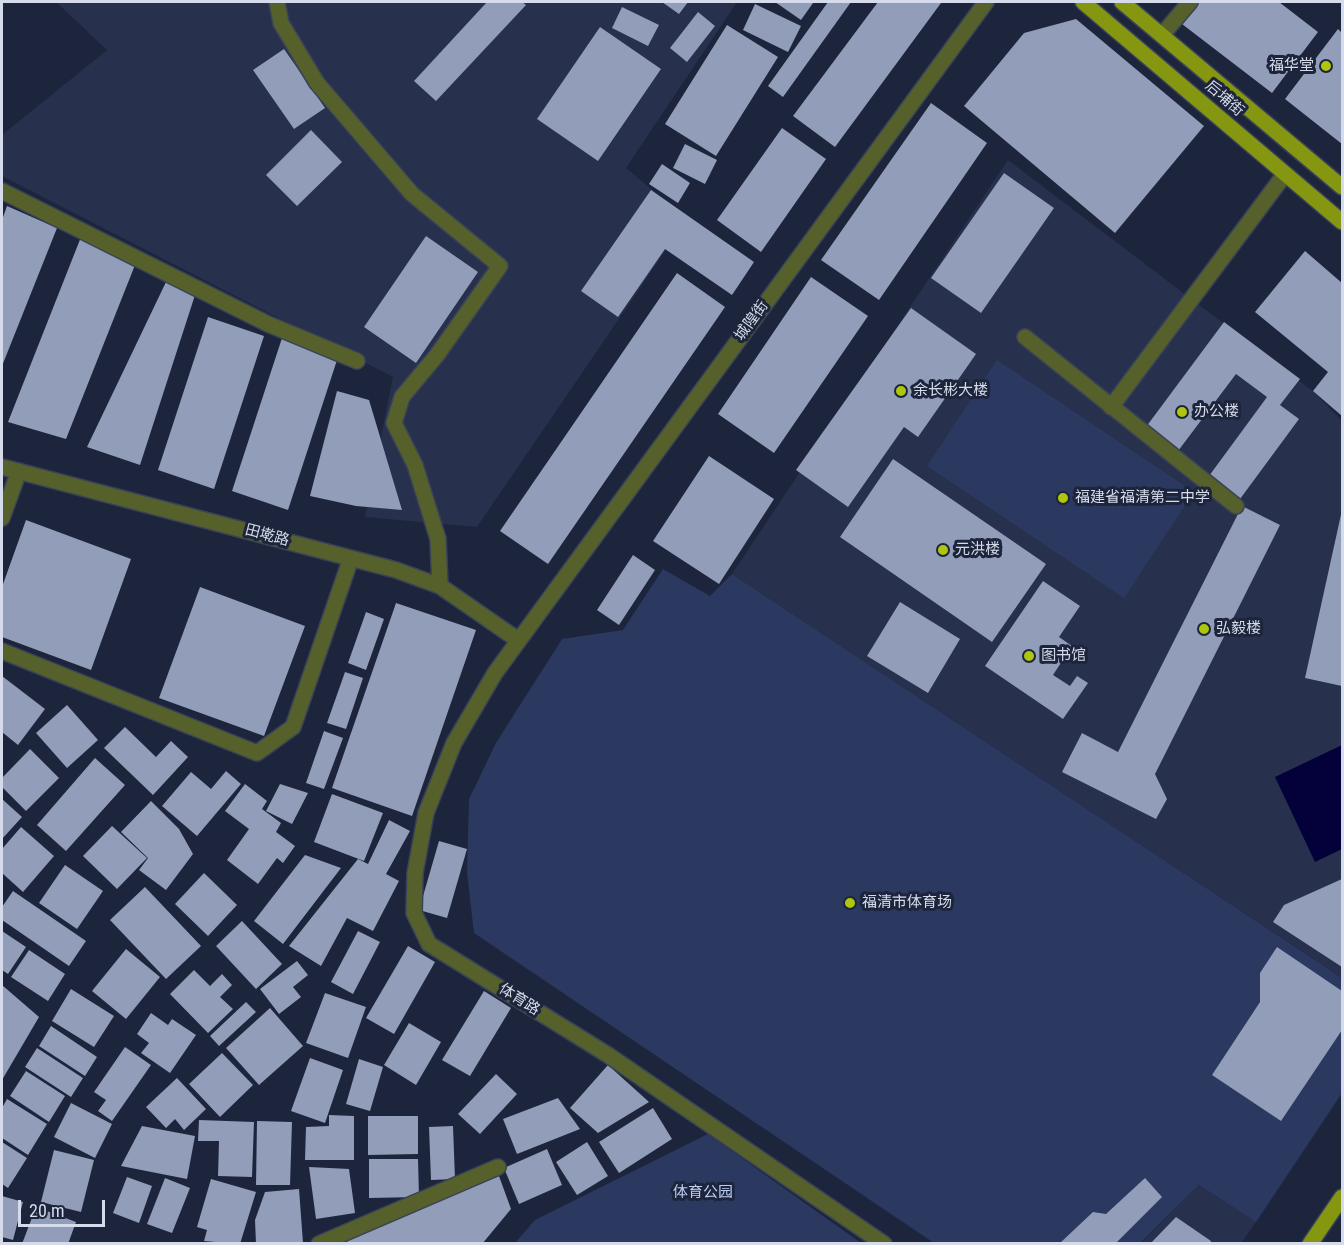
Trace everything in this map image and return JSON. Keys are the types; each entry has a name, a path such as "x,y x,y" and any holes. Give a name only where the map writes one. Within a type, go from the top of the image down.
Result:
{"main road":[{"name":"后埔街","path":"1083,2 1342,222"},
{"name":"后埔街","path":"1122,2 1342,188"},
{"path":"1310,1244 1342,1197"}],"street":[{"path":"277,2 281,23 317,83 412,194 500,266 437,355 402,397 394,423 415,465 438,539 440,586"},
{"name":"城隍街","path":"518,640 986,2"},
{"path":"1162,35 1190,2"},
{"path":"1111,407 1285,174"},
{"path":"2,191 268,324 357,361"},
{"path":"1025,337 1236,506"},
{"name":"田墘路","path":"2,467 396,570 440,586 518,640"},
{"path":"2,518 19,471"},
{"path":"2,651 257,753 293,727 351,558"},
{"name":"体育路","path":"518,640 495,673 454,743 426,813 415,873 414,913 429,944 608,1055 884,1244"},
{"path":"319,1244 498,1167"}],"shaded area":[{"path":"56,2 737,2 626,168 687,219 477,527 365,517 393,377 2,176 2,135 107,50"},
{"name":"福建省福清第二中学","path":"1008,160 1314,392 1342,421 1342,978 732,574"},
{"path":"1342,745 1342,849 1315,862 1275,777"},
{"path":"1199,1185 1256,1222 1241,1243 1140,1244"}],"green space":[{"path":"997,360 1194,492 1124,598 927,466"},
{"name":"福清市体育场","path":"663,569 710,596 732,574 1342,978 1342,1093 1256,1222 1199,1185 1140,1243 934,1243 474,933 467,873 469,799 496,743 562,639 623,630"},
{"name":"体育公园","path":"708,1134 861,1243 515,1243 535,1220"}],"building":[{"path":"487,2 522,2 526,5 436,101 414,81"},
{"path":"662,2 688,2 679,14"},
{"path":"775,2 811,2 813,3 801,20"},
{"path":"828,2 851,2 783,97 768,86"},
{"path":"878,2 941,3 835,147 793,116"},
{"path":"1199,2 1279,2 1318,32 1272,93 1182,24"},
{"path":"755,4 801,26 788,52 743,30"},
{"path":"622,7 659,25 648,46 612,28"},
{"path":"698,12 715,26 687,62 670,48"},
{"path":"1076,19 1204,126 1115,233 964,106 1024,33"},
{"path":"727,25 778,57 716,156 665,124"},
{"path":"600,27 661,69 598,161 537,119"},
{"name":"福华堂","path":"1338,29 1342,33 1342,144 1285,99"},
{"path":"284,49 325,108 294,129 253,70"},
{"path":"931,103 987,143 879,300 821,260"},
{"path":"782,128 826,159 761,252 717,220"},
{"path":"311,130 342,162 297,206 266,175"},
{"path":"685,144 717,160 705,184 673,168"},
{"path":"662,164 690,183 678,203 649,184"},
{"path":"1004,173 1054,208 981,313 931,278"},
{"path":"651,190 754,262 732,295 665,249 618,317 581,291"},
{"path":"7,206 57,228 2,366 2,220"},
{"path":"426,236 478,272 416,363 364,327"},
{"path":"81,237 137,260 66,439 8,422"},
{"path":"1305,251 1342,283 1342,416 1313,391 1328,372 1255,312"},
{"path":"677,273 725,307 548,564 500,531"},
{"path":"811,277 868,316 774,453 718,414"},
{"path":"166,282 196,292 140,465 87,447"},
{"name":"余长彬大楼","path":"911,308 976,354 918,437 904,427 848,507 796,470"},
{"path":"208,317 264,336 214,489 158,470"},
{"name":"办公楼","path":"1224,322 1300,379 1280,405 1299,419 1240,499 1209,476 1267,397 1236,374 1178,451 1146,427"},
{"path":"282,338 338,357 288,510 232,491"},
{"path":"337,391 369,400 402,510 356,506 310,496"},
{"path":"709,456 774,499 719,584 653,541"},
{"name":"元洪楼","path":"893,459 1046,564 992,642 840,537"},
{"name":"弘毅楼","path":"1242,506 1280,525 1155,774 1167,799 1156,819 1062,772 1082,733 1118,752"},
{"path":"1342,510 1342,686 1305,678"},
{"path":"26,520 131,559 91,670 2,637 2,587"},
{"path":"633,555 655,570 619,625 597,610"},
{"name":"图书馆","path":"1043,581 1080,606 1059,637 1072,646 1053,675 1070,686 1077,676 1088,683 1063,719 985,666"},
{"path":"200,587 305,626 264,736 159,698"},
{"path":"900,602 960,639 928,693 867,656"},
{"path":"396,603 476,630 412,816 332,788"},
{"path":"366,612 384,619 366,670 348,663"},
{"path":"345,672 363,678 346,729 327,723"},
{"path":"2,676 45,709 18,745 2,732"},
{"path":"67,705 98,740 67,768 36,733"},
{"path":"125,727 156,757 171,741 188,757 153,795 104,748"},
{"path":"324,731 343,738 324,789 306,783"},
{"path":"30,749 59,778 26,811 2,787 2,778"},
{"path":"95,758 125,785 66,851 37,825"},
{"path":"226,771 241,784 197,836 162,806 191,772 211,789"},
{"path":"245,784 267,801 262,809 281,823 276,832 295,846 283,863 277,858 258,884 227,860 249,829 225,811"},
{"path":"280,784 308,793 292,824 266,811"},
{"path":"332,794 383,813 364,861 314,842"},
{"path":"2,799 22,817 2,839"},
{"path":"151,801 179,829 193,854 166,890 139,870 148,858 121,832"},
{"path":"389,820 410,831 386,874 399,881 373,931 347,918 321,966 289,946 358,859 368,864"},
{"path":"112,826 147,858 117,889 83,856"},
{"path":"21,827 54,856 23,892 2,873 2,849"},
{"path":"439,841 467,849 447,918 419,910"},
{"path":"305,855 341,868 283,944 254,921"},
{"path":"65,865 103,891 77,929 39,903"},
{"path":"204,873 237,905 208,936 175,904"},
{"path":"1342,879 1342,967 1273,922 1284,905"},
{"path":"145,887 201,946 166,979 110,920"},
{"path":"13,891 86,941 69,966 2,920 2,907"},
{"path":"242,921 282,964 256,989 216,946"},
{"path":"2,931 26,947 8,974 2,970"},
{"path":"358,931 380,942 353,994 331,982"},
{"path":"408,946 435,962 394,1034 366,1018"},
{"path":"1277,947 1342,991 1342,1030 1281,1121 1212,1075 1260,1002 1260,973"},
{"path":"126,949 160,977 126,1019 92,991"},
{"path":"29,950 65,974 48,1001 11,977"},
{"path":"297,961 308,975 293,987 301,997 279,1014 260,989"},
{"path":"194,970 210,986 222,974 232,985 220,997 233,1009 208,1033 170,994"},
{"path":"2,985 39,1017 2,1080"},
{"path":"71,989 114,1016 94,1047 52,1021"},
{"path":"484,991 511,1008 470,1076 442,1060"},
{"path":"325,993 366,1007 348,1058 306,1043"},
{"path":"246,1002 256,1012 219,1046 210,1036"},
{"path":"270,1008 303,1046 259,1085 226,1048"},
{"path":"151,1013 168,1025 172,1019 196,1035 170,1073 141,1053 149,1043 137,1034"},
{"path":"409,1023 441,1042 416,1085 384,1065"},
{"path":"51,1026 97,1057 85,1076 39,1046"},
{"path":"125,1047 151,1065 112,1121 98,1111 106,1100 94,1092"},
{"path":"37,1048 83,1078 71,1097 25,1067"},
{"path":"222,1053 253,1085 220,1117 189,1084"},
{"path":"310,1058 343,1070 325,1123 291,1111"},
{"path":"359,1059 383,1067 370,1111 346,1104"},
{"path":"608,1065 649,1102 598,1133 570,1108"},
{"path":"26,1071 65,1096 49,1122 10,1096"},
{"path":"496,1074 517,1094 480,1134 458,1114"},
{"path":"177,1078 206,1109 184,1130 175,1119 166,1128 146,1107"},
{"path":"558,1098 580,1129 517,1154 503,1119"},
{"path":"7,1099 47,1124 28,1155 2,1138 2,1108"},
{"path":"71,1103 112,1124 95,1158 54,1137"},
{"path":"653,1108 672,1139 619,1173 599,1142"},
{"path":"329,1115 354,1116 354,1160 305,1160 306,1127 329,1126"},
{"path":"368,1116 418,1116 418,1154 368,1155"},
{"path":"199,1120 254,1122 252,1177 218,1176 219,1141 198,1141"},
{"path":"257,1121 292,1122 290,1185 256,1185"},
{"path":"142,1126 195,1136 187,1179 121,1166"},
{"path":"453,1126 455,1179 431,1180 429,1127"},
{"path":"2,1142 27,1158 8,1188 2,1184"},
{"path":"587,1142 608,1176 577,1195 556,1162"},
{"path":"547,1149 562,1185 519,1204 504,1168"},
{"path":"54,1150 94,1160 81,1212 41,1202"},
{"path":"369,1159 418,1159 419,1197 369,1198"},
{"path":"309,1167 349,1169 355,1213 316,1219"},
{"path":"499,1176 511,1209 482,1244 345,1244 350,1237"},
{"path":"127,1177 152,1186 139,1223 113,1213"},
{"path":"165,1178 190,1188 172,1233 147,1224"},
{"path":"1145,1178 1162,1197 1115,1244 1059,1244 1093,1212 1106,1214"},
{"path":"211,1179 256,1192 240,1244 204,1241 207,1230 197,1227"},
{"path":"299,1189 303,1243 256,1244 255,1220 265,1192"},
{"path":"2,1196 23,1202 13,1240 2,1237"},
{"path":"36,1207 76,1222 68,1244 22,1244"},
{"path":"1176,1217 1211,1241 1210,1244 1150,1244"}],"place":[{"name":"福华堂","path":"1326,66"},
{"name":"余长彬大楼","path":"901,391"},
{"name":"办公楼","path":"1182,412"},
{"name":"福建省福清第二中学","path":"1063,498"},
{"name":"元洪楼","path":"943,550"},
{"name":"弘毅楼","path":"1204,629"},
{"name":"图书馆","path":"1029,656"},
{"name":"福清市体育场","path":"850,903"}]}
